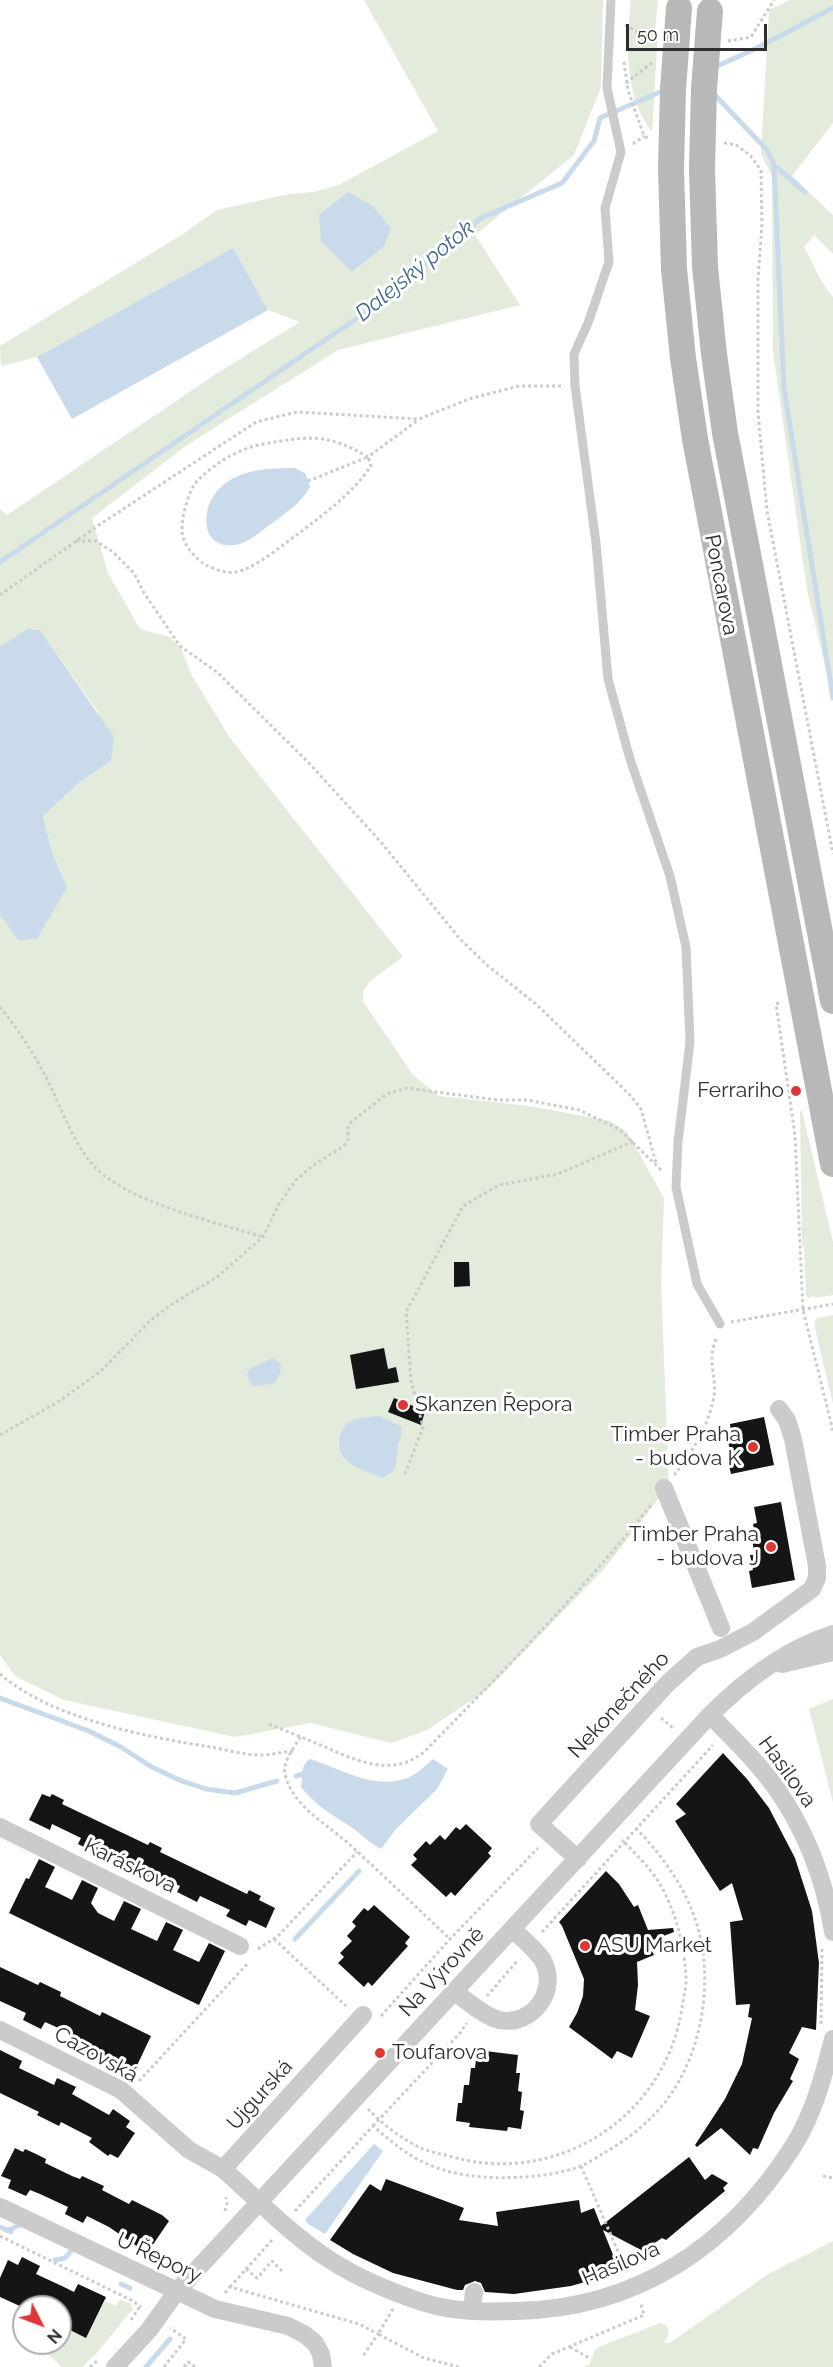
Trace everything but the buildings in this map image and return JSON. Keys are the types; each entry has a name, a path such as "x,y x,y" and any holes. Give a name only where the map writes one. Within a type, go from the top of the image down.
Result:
{"main road":[{"name":"Poncarova","path":"679,4 673,89 671,169 674,269 694,439 833,1164"},
{"name":"Poncarova","path":"710,6 704,89 702,169 705,267 714,354 725,433 833,1001"}],"street":[{"name":"Nekonečného","path":"578,1859 539,1824 668,1683 697,1657 724,1637 753,1632 804,1596 812,1589 817,1578 817,1566 793,1439 779,1409"},
{"path":"664,1488 724,1637"},
{"name":"Na Výrovně","path":"115,2367 148,2330 177,2291 710,1715 743,1683 795,1648 833,1634"},
{"name":"Na Výrovně","path":"763,1670 793,1660 833,1652"},
{"name":"Hasilova","path":"710,1715 739,1744 778,1790 808,1842 828,1901 827,1936"},
{"name":"Karáskova","path":"0,1827 240,1946"},
{"path":"455,1992 499,2020 526,2016 538,2008 545,1995 548,1981 542,1959 512,1929"},
{"name":"Ujgurská","path":"223,2169 361,2017"},
{"name":"Cazovská","path":"0,2030 121,2090 189,2150 223,2169"},
{"name":"Hasilova","path":"260,2202 295,2234 332,2261 427,2304 472,2310 546,2311 598,2301 629,2277 663,2274 718,2237 758,2194 795,2143 820,2088 827,2034"},
{"path":"223,2169 260,2202"},
{"name":"U Řepory","path":"0,2207 215,2309 288,2326 315,2343 321,2354 323,2367"},
{"path":"472,2310 474,2292"}],"lane":[{"path":"611,0 607,88 621,152 605,208 609,262 588,323 574,354 575,386 596,543 608,679 630,759 670,876 686,947 690,1042 678,1142 676,1187 697,1284 720,1324"}],"path":[{"path":"624,34 625,17"},
{"path":"625,25 662,46"},
{"path":"624,53 628,90 639,115 644,136 653,141"},
{"path":"718,142 736,145 750,155 761,170 758,413 767,512 833,854"},
{"path":"308,481 368,457 419,419 469,399 519,386 575,386"},
{"path":"0,596 76,541 256,422 297,412 419,419"},
{"path":"295,437 324,438 347,444 368,457 371,466 344,499 259,562 236,572 216,570 196,559 183,537 184,511 195,483 215,465 247,447 295,437"},
{"path":"76,541 96,541 113,552 134,573 144,593 180,646 217,672 309,763 380,842 460,939 488,966 536,1004 628,1094 641,1109 656,1163"},
{"path":"801,998 776,1004 795,1135 803,1310 833,1431"},
{"path":"0,1006 20,1032 45,1074 83,1152 94,1166 118,1184 140,1196 263,1237"},
{"path":"0,1435 58,1402 101,1371 150,1321 169,1306 217,1277 263,1237 279,1204 296,1180 312,1166 344,1146 348,1139 348,1128 351,1122 391,1092 407,1088 497,1100 527,1100 579,1110 619,1129 656,1163 676,1187"},
{"path":"405,1474 423,1427 411,1380 406,1312 463,1206 499,1185 558,1174 634,1141"},
{"path":"269,1724 357,1761 380,1766 404,1763 424,1753 601,1565 664,1488 695,1445 714,1395 711,1357 720,1324 833,1305"},
{"path":"0,1674 12,1685 38,1700 109,1726 160,1739 261,1755 293,1751"},
{"path":"661,1718 679,1734"},
{"path":"300,1737 285,1770 290,1789 309,1811 357,1852 450,1939"},
{"path":"289,2217 460,2033 477,2007 624,1841 713,1744 719,1746"},
{"path":"356,2097 378,2120 422,2148 473,2163 526,2164 576,2149 621,2121 656,2081 678,2033 686,1982 679,1929 658,1881 624,1841 607,1828"},
{"path":"373,2126 402,2150 426,2163 468,2175 493,2179 540,2176 581,2166 625,2141 661,2107 684,2071 699,2032 705,1984 700,1936 684,1893 661,1854 636,1828"},
{"path":"395,2000 543,1842"},
{"path":"126,2095 262,1948 274,1939 357,1852"},
{"path":"827,1936 823,1951 827,2034"},
{"path":"274,1939 361,2017"},
{"path":"240,1946 251,1951 262,1948"},
{"path":"539,2367 552,2354 644,2315 581,2166"},
{"path":"823,2176 833,2178"},
{"path":"222,2192 227,2203 225,2212"},
{"path":"0,2236 141,2307"},
{"path":"246,2268 257,2278 272,2261 284,2273"},
{"path":"221,2296 230,2287 324,2312 359,2324 424,2358 459,2367"},
{"path":"363,2356 402,2294"},
{"path":"164,2367 186,2339 167,2326"},
{"path":"570,2347 591,2360"},
{"path":"184,2367 188,2362 195,2367"}],"green space":[{"path":"364,0 603,0 601,87 574,155 475,235 520,305 338,350 187,445 92,518 108,573 140,629 170,637 181,648 191,674 230,738 403,957 370,981 363,992 363,1001 413,1075 439,1096 529,1106 610,1121 627,1132 664,1198 661,1283 669,1485 605,1568 487,1690 427,1730 391,1743 311,1723 235,1737 64,1700 15,1676 0,1655 0,915 18,940 67,887 52,852 43,816 80,782 111,761 98,712 40,630 27,629 0,646 0,509 7,515 222,370 300,322 268,310 233,248 37,357 1,366 0,346 183,234 217,210 339,185 438,131","holes":["321,241 384,247 352,272"]},
{"path":"631,0 658,0 652,132 636,102 629,69"},
{"path":"790,0 833,0 833,123 792,176 833,215 833,254 814,235 804,247 821,280 833,297 833,699 807,590 773,352 772,176 761,154 769,10"},
{"path":"800,1111 802,1111 833,1242 833,1295 815,1298 806,1296 804,1246 802,1245"},
{"path":"833,1315 833,1404 814,1324 817,1318"},
{"path":"833,1699 833,1803 809,1709"},
{"path":"833,2241 833,2367 583,2367 589,2365 595,2350 599,2347 660,2323 666,2325 669,2332 664,2343 671,2342 770,2273"},
{"path":"120,2299 131,2304 133,2309 96,2354 82,2367 62,2367 48,2355 72,2355 72,2331 86,2338 105,2301 116,2306"}],"water":[{"path":"348,192 373,206 391,228 384,247 352,272 321,241 319,215"},
{"path":"233,248 268,310 72,419 37,357"},
{"path":"295,468 306,474 310,487 293,507 258,533 235,545 223,545 209,534 207,515 209,504 221,487 246,473 266,469"},
{"path":"27,629 40,630 114,737 111,761 80,782 43,816 52,852 67,887 37,939 18,940 0,915 0,646"},
{"path":"273,1358 281,1365 280,1374 275,1383 253,1387 247,1375 249,1369"},
{"path":"379,1416 401,1426 395,1468 382,1478 348,1462 341,1452 339,1440 346,1424 351,1421"},
{"path":"311,1759 347,1773 385,1782 410,1777 433,1759 448,1769 437,1789 396,1829 381,1849 320,1806 301,1787 305,1764"},
{"path":"374,2144 383,2151 325,2234 308,2224 305,2220"}],"waterway":[{"name":"Dalejský potok","path":"713,68 833,8"},
{"name":"Dalejský potok","path":"0,562 372,308 481,218 562,183 594,141 600,118 667,89"},
{"path":"713,93 767,150 774,165 784,389 833,698"},
{"path":"774,165 805,192"},
{"path":"0,1698 89,1731 121,1747 150,1766 179,1780 206,1789 235,1793 277,1781"},
{"path":"296,1776 303,1774 309,1776"},
{"path":"295,1939 359,1871"},
{"path":"8,2230 18,2226"},
{"path":"0,2227 11,2232"},
{"path":"55,2260 65,2258 72,2250"},
{"path":"121,2284 130,2288"},
{"path":"146,2367 170,2339"}],"place":[{"name":"Ferrariho","path":"796,1091"},
{"name":"Skanzen Řepora","path":"403,1405"},
{"name":"Timber Praha - budova K","path":"753,1447"},
{"name":"Timber Praha - budova J","path":"771,1547"},
{"name":"ASU Market","path":"585,1946"},
{"name":"Toufarova","path":"380,2053"}]}
